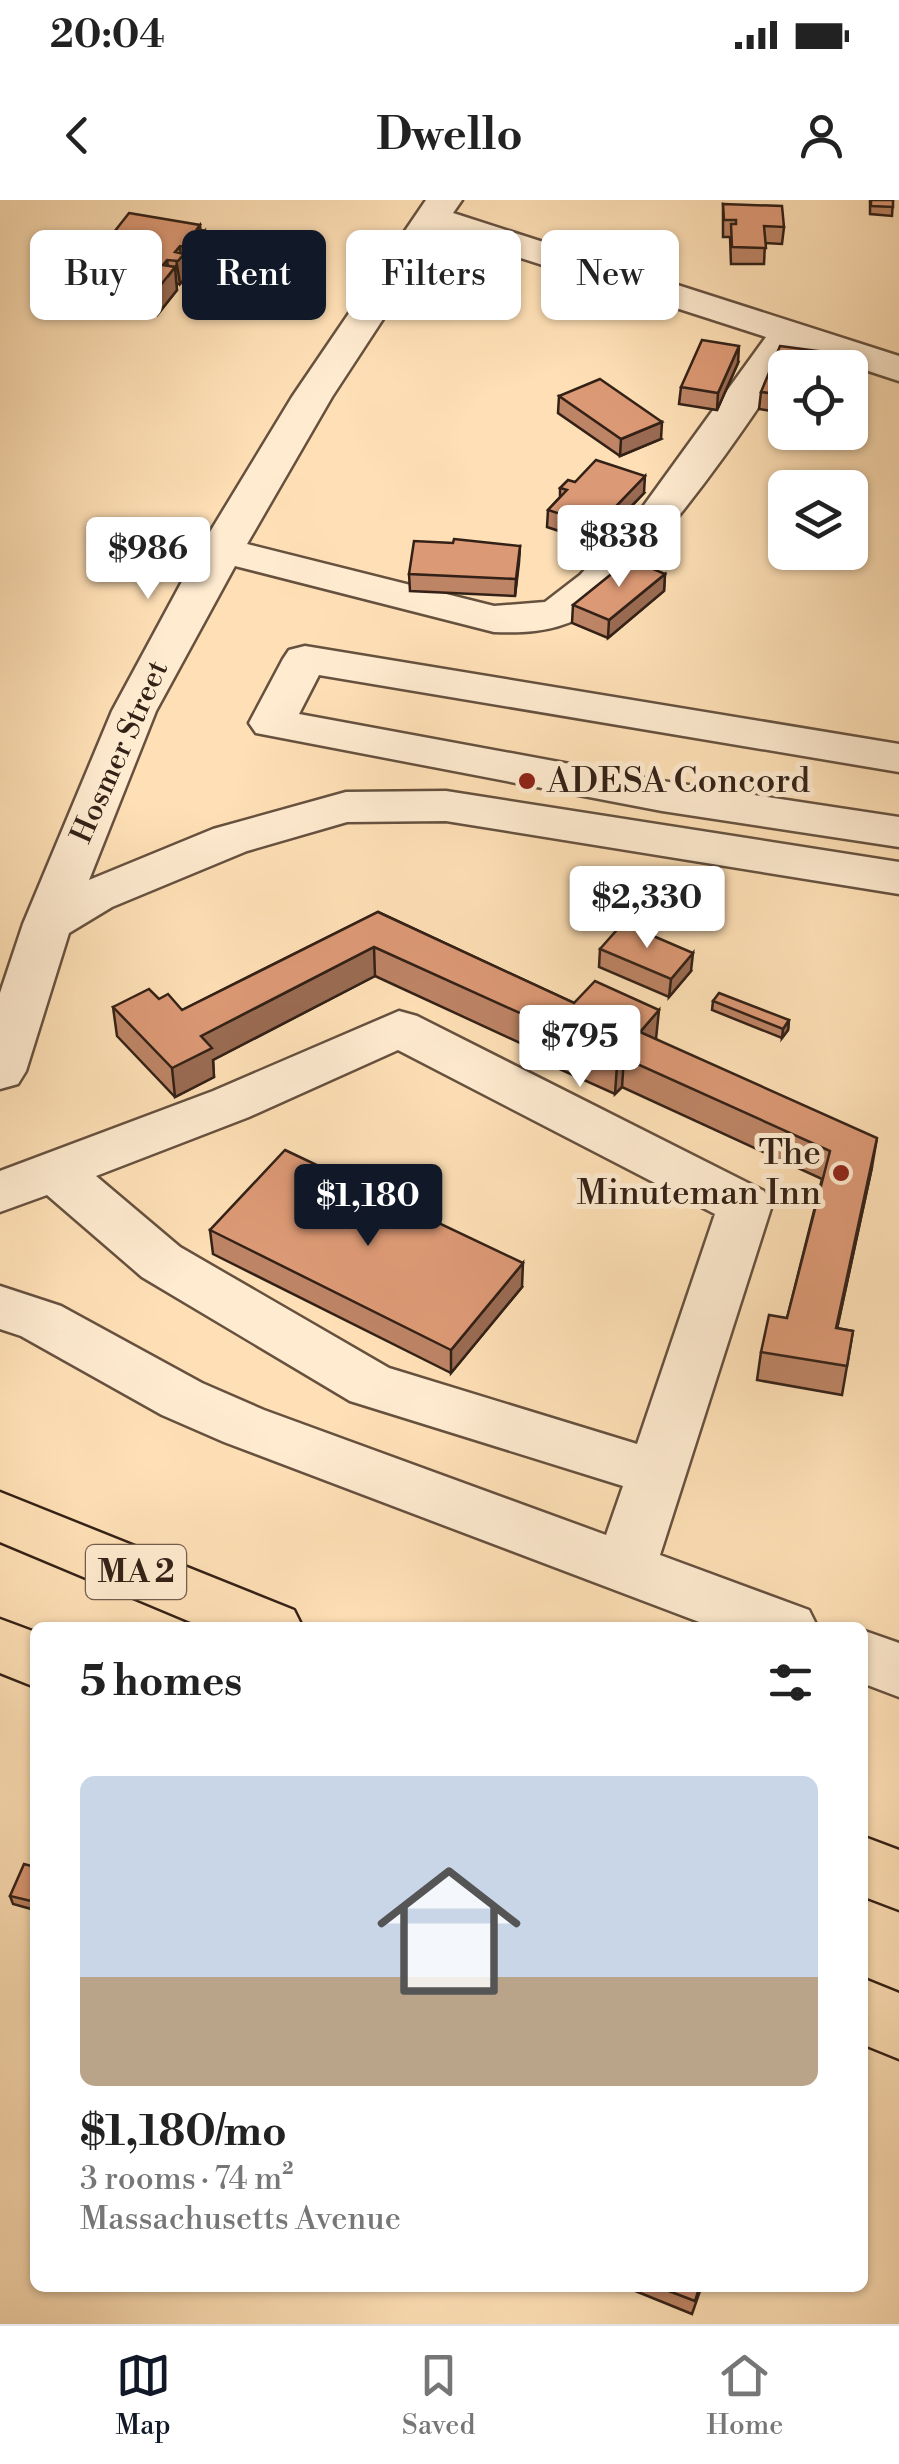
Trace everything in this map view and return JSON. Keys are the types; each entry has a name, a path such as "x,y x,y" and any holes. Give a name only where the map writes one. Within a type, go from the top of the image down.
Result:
{"highway":[{"name":"MA 2","path":"0,1516 257,1622"},
{"path":"0,1646 30,1658"},
{"path":"0,1666 30,1672"},
{"path":"868,1868 899,1880"},
{"path":"868,2013 899,2026"}],"street":[{"path":"440,210 899,369"},
{"name":"Hosmer Street","path":"0,1072 46,924 134,711 220,550 312,397 440,210"},
{"path":"220,550 494,619 525,620 551,614 568,606 612,568 684,486 789,332"},
{"path":"899,758 305,659 272,724 899,878"},
{"path":"46,924 95,896 230,840 346,808 446,806 899,832"},
{"path":"0,1192 231,1104 398,1029 745,1206 626,1566"},
{"path":"54,1172 161,1262 370,1385 656,1473"},
{"path":"0,1307 41,1321 182,1399 244,1426 771,1622"},
{"path":"868,1658 899,1670"}],"building":[{"path":"871,200 893,200 893,207 871,206"},
{"path":"723,204 782,206 784,227 764,226 766,248 732,247 731,224 736,224 736,220 724,220"},
{"path":"129,213 200,225 197,229 201,230 182,230 182,246 175,252 182,256 163,265 175,267 162,283 162,230 116,230"},
{"path":"702,340 739,346 718,393 681,387"},
{"path":"780,346 810,350 778,350"},
{"path":"600,379 662,422 621,439 559,396"},
{"path":"596,460 645,476 597,526 548,510 567,490 560,488 568,480 575,482"},
{"path":"454,539 520,546 516,579 409,574 414,541 453,543"},
{"path":"630,559 665,574 609,620 573,605"},
{"path":"378,912 574,1003 595,981 659,1010 640,1032 877,1138 836,1328 853,1331 847,1366 761,1352 769,1315 787,1318 830,1151 624,1058 617,1065 558,1039 564,1033 374,947 201,1036 212,1048 172,1068 113,1007 149,989 159,999 168,994 182,1010"},
{"path":"623,923 693,953 671,979 600,949"},
{"path":"719,993 789,1020 783,1029 713,1001"},
{"path":"285,1150 523,1263 451,1350 210,1230"},
{"path":"24,1864 30,1866 30,1901 10,1896"},
{"path":"671,2292 698,2292 695,2301"}],"place":[{"name":"ADESA Concord","path":"527,781"},
{"name":"The Minuteman Inn","path":"841,1173"}]}
